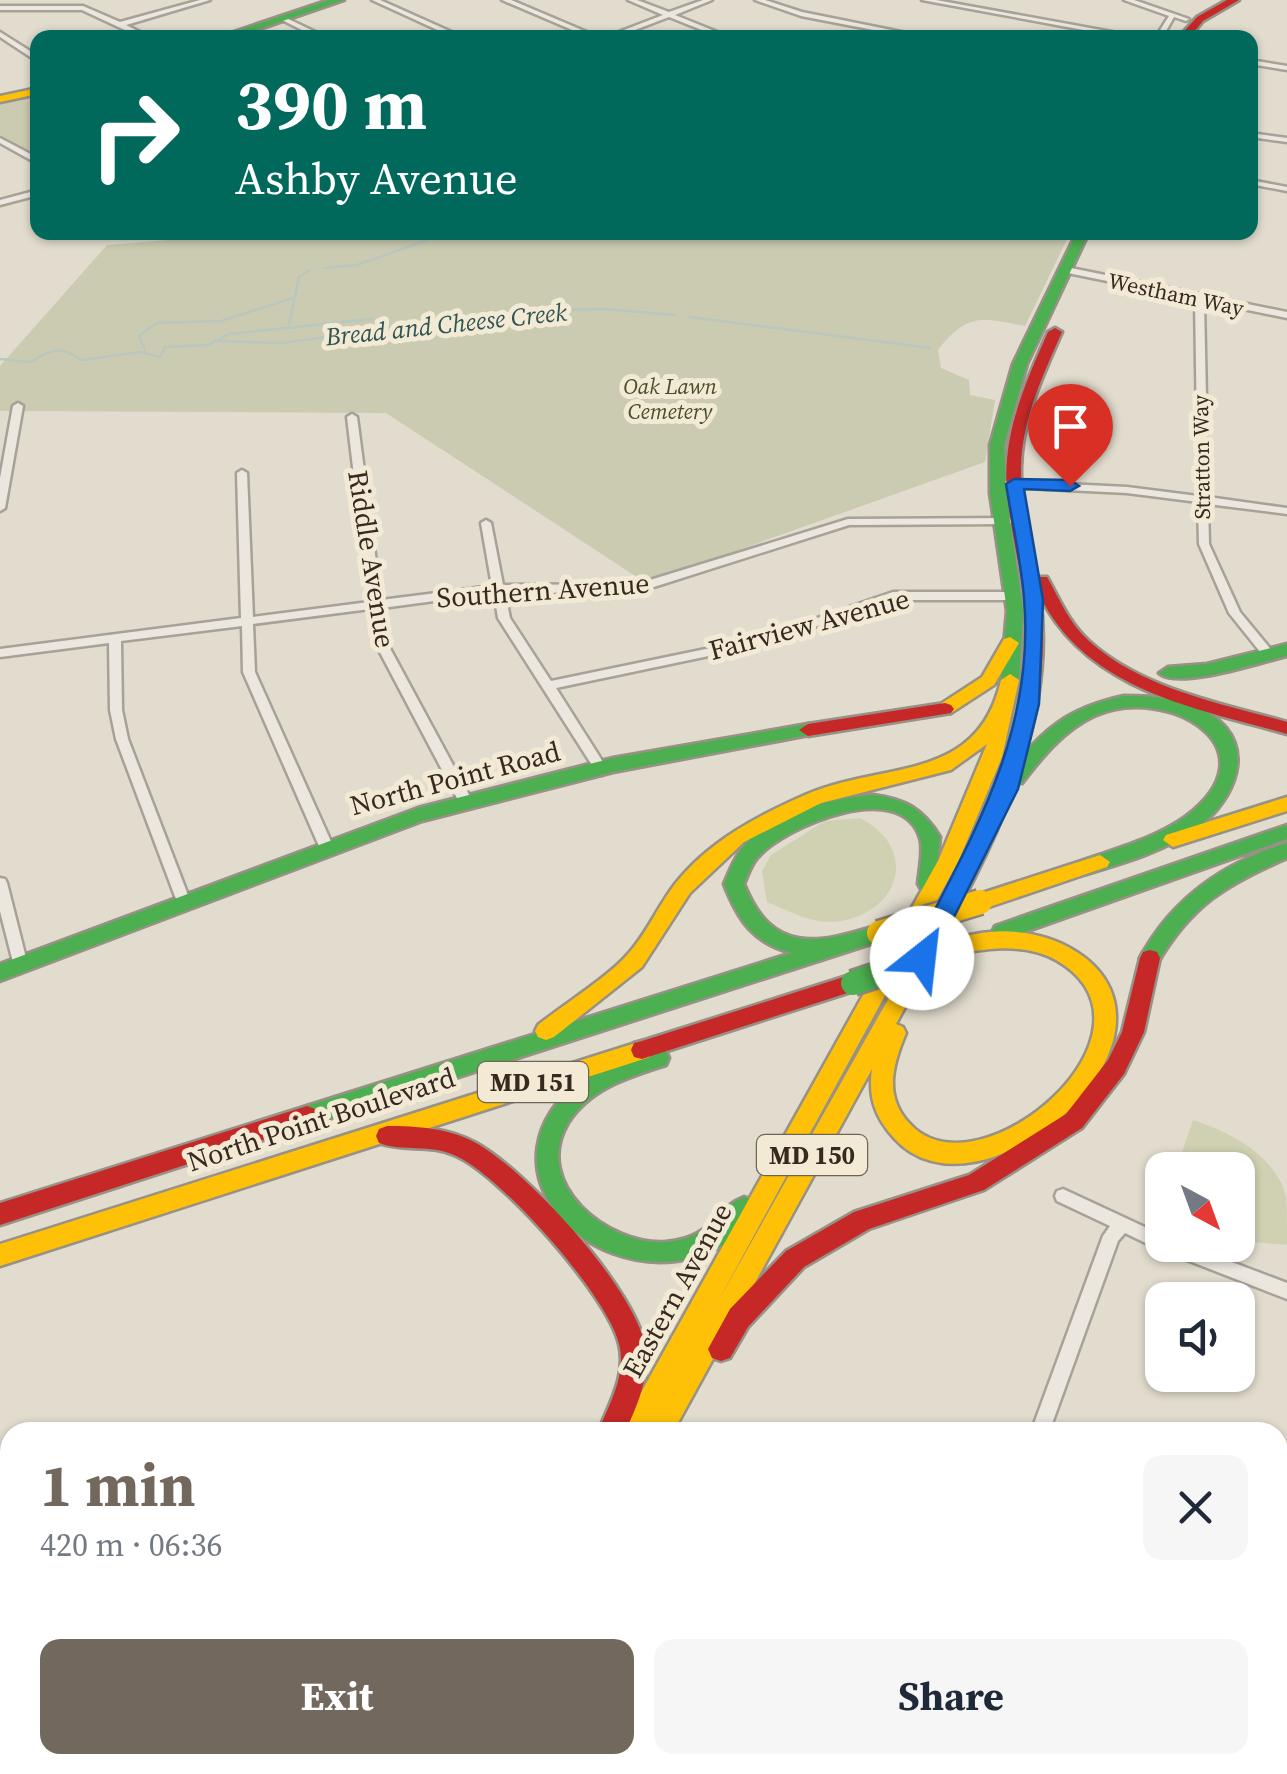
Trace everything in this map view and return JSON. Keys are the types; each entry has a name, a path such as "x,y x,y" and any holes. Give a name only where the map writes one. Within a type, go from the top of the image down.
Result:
{"main road":[{"path":"245,30 339,0"},
{"path":"1189,21 1234,0"},
{"path":"0,99 30,93"},
{"name":"Eastern Avenue","path":"1073,272 1080,240"},
{"name":"Eastern Avenue","path":"637,1422 962,836 992,739 1008,704 1016,631 1012,521 1005,484 1010,423 1073,272 1093,240"},
{"name":"Eastern Avenue","path":"664,1422 940,925 1007,789 1033,670 1028,554 1012,521"},
{"path":"1028,554 1060,624 1087,652 1120,671 1287,728"},
{"path":"944,709 988,682 1016,631"},
{"path":"1120,671 1168,673 1278,653"},
{"path":"1007,789 1044,742 1070,722 1108,704 1151,699 1174,702 1220,727 1232,744 1236,763 1217,797 1178,827 1086,866"},
{"path":"516,1049 577,1010 634,962 683,888 737,837 814,798 944,765 976,744 992,739 966,714 944,709"},
{"name":"North Point Road","path":"10,970 326,846 466,802 755,739 944,709"},
{"path":"839,946 802,948 767,936 741,911 733,890 735,871 752,848 820,812 858,800 878,801 903,809 923,826 934,853 919,913"},
{"name":"North Point Boulevard","path":"0,1214 1287,804"},
{"name":"North Point Boulevard","path":"0,1255 359,1137 853,983 1287,832"},
{"path":"684,1386 712,1364 740,1318 796,1260 862,1220 976,1184 1074,1121 1116,1066 1133,1032 1146,967 1168,924 1210,883 1287,850"},
{"path":"940,925 918,986 885,1052 880,1081 882,1100 894,1126 921,1148 943,1157 986,1154 1046,1116 1092,1063 1107,1037 1110,1014 1095,978 1065,953 1026,938 996,937 960,946"},
{"path":"709,1028 666,1055 608,1076 564,1110 556,1126 548,1163 561,1208 580,1230 624,1253 641,1255 658,1256 705,1244 734,1224 811,1106"},
{"path":"359,1137 408,1135 452,1144 479,1156 594,1277 619,1310 633,1346 631,1380 615,1422"}],"street":[{"path":"122,24 207,0"},
{"path":"375,0 444,30"},
{"path":"505,0 578,30"},
{"path":"631,0 709,30"},
{"path":"627,30 709,0"},
{"path":"758,0 801,14 886,30"},
{"path":"925,0 1096,30"},
{"path":"1127,0 1189,21"},
{"path":"0,8 83,8 134,30"},
{"path":"282,18 308,30"},
{"path":"0,34 30,55"},
{"path":"1258,63 1287,68"},
{"path":"1258,136 1287,140"},
{"path":"0,140 30,157"},
{"path":"1258,184 1287,189"},
{"path":"0,203 30,194"},
{"name":"Westham Way","path":"1073,272 1287,315"},
{"name":"Stratton Way","path":"1199,299 1204,544 1236,613 1278,653"},
{"path":"0,508 18,406"},
{"name":"Riddle Avenue","path":"352,418 373,604 386,658 466,802"},
{"path":"242,473 245,620 252,685 326,846"},
{"path":"1005,484 1076,486 1287,510"},
{"name":"Southern Avenue","path":"0,653 497,589 652,586 848,522 1012,521"},
{"path":"486,523 497,589 510,630 602,770"},
{"name":"Fairview Avenue","path":"548,686 762,641 885,598 916,593 1014,596"},
{"path":"115,637 116,710 122,739 184,903"},
{"path":"0,883 10,970"},
{"path":"1063,1196 1145,1236"},
{"path":"1045,1422 1111,1236 1120,1226"},
{"path":"1211,1262 1287,1292"}],"green space":[{"path":"30,97 30,154 0,135 0,103"},
{"name":"Oak Lawn Cemetery","path":"168,240 1067,240 1025,326 976,321 958,329 938,350 941,368 969,380 970,395 995,400 985,462 646,583 386,413 0,411 0,366 107,245"},
{"path":"860,818 878,830 890,845 895,860 890,891 879,904 842,921 822,922 767,902 762,871 771,855 825,821"},
{"path":"1193,1120 1222,1131 1250,1147 1262,1157 1281,1182 1286,1197 1287,1245 1255,1242 1255,1152 1182,1152"}],"waterway":[{"path":"325,268 357,265 427,240"},
{"name":"Bread and Cheese Creek","path":"289,324 299,277 310,270"},
{"name":"Bread and Cheese Creek","path":"145,350 139,336 157,323 221,321 293,298"},
{"name":"Bread and Cheese Creek","path":"217,341 282,343 521,310 603,309 675,315"},
{"name":"Bread and Cheese Creek","path":"690,317 930,348"},
{"name":"Bread and Cheese Creek","path":"0,359 31,362 56,350 81,360 140,352 160,357 165,347 208,345 229,334 372,319"}],"traffic: fast":[{"path":"246,30 339,0"},
{"path":"1010,680 1015,611 998,493 997,445 1020,364 1079,240"},
{"path":"1168,673 1207,670 1287,650"},
{"path":"1015,778 1041,747 1072,720 1096,708 1124,702 1154,702 1182,709 1206,720 1223,737 1231,758 1225,783 1204,811 1164,838 1086,867"},
{"path":"0,973 418,815 613,765 808,730"},
{"path":"820,947 788,944 764,933 747,913 734,884 752,850 784,828 851,803 893,804 913,815 930,837 928,884"},
{"path":"1002,932 1287,832"},
{"path":"1150,958 1191,902 1224,879 1287,850"},
{"path":"307,1116 879,933"},
{"path":"853,983 954,949"},
{"path":"658,1058 595,1083 558,1119 547,1151 552,1183 569,1211 595,1234 628,1249 665,1253 704,1244 744,1208"}],"traffic: slow":[{"path":"0,99 30,93"},
{"path":"945,709 988,681 1010,643"},
{"path":"638,1422 949,860 993,757 1010,680"},
{"path":"546,1031 635,961 683,888 737,837 815,798 944,765 977,744 1003,710"},
{"path":"1173,840 1287,804"},
{"path":"980,902 1100,862"},
{"path":"879,933 980,902"},
{"path":"895,1033 881,1080 888,1115 918,1146 951,1155 989,1148 1027,1130 1062,1104 1089,1071 1105,1036 1105,1002 1087,972 1060,952 1031,942 967,944"},
{"path":"665,1422 920,961"},
{"path":"0,1255 642,1050"}],"traffic: jam":[{"path":"1190,30 1200,19 1234,0"},
{"path":"920,961 981,845 1013,763 1024,722 1032,679 1034,611 1013,469 1026,402 1055,332"},
{"path":"1041,581 1058,616 1082,644 1110,666 1178,696 1287,728"},
{"path":"808,730 945,709"},
{"path":"721,1349 739,1318 795,1259 862,1220 976,1183 1074,1121 1116,1067 1133,1032 1150,958"},
{"path":"642,1050 853,983"},
{"path":"0,1214 307,1116"},
{"path":"387,1136 440,1140 470,1151 513,1185 587,1267 623,1321 632,1343 634,1366 616,1422"}],"route":[{"path":"922,958 992,825 1007,789 1029,704 1034,600 1014,484 1070,486"}]}
